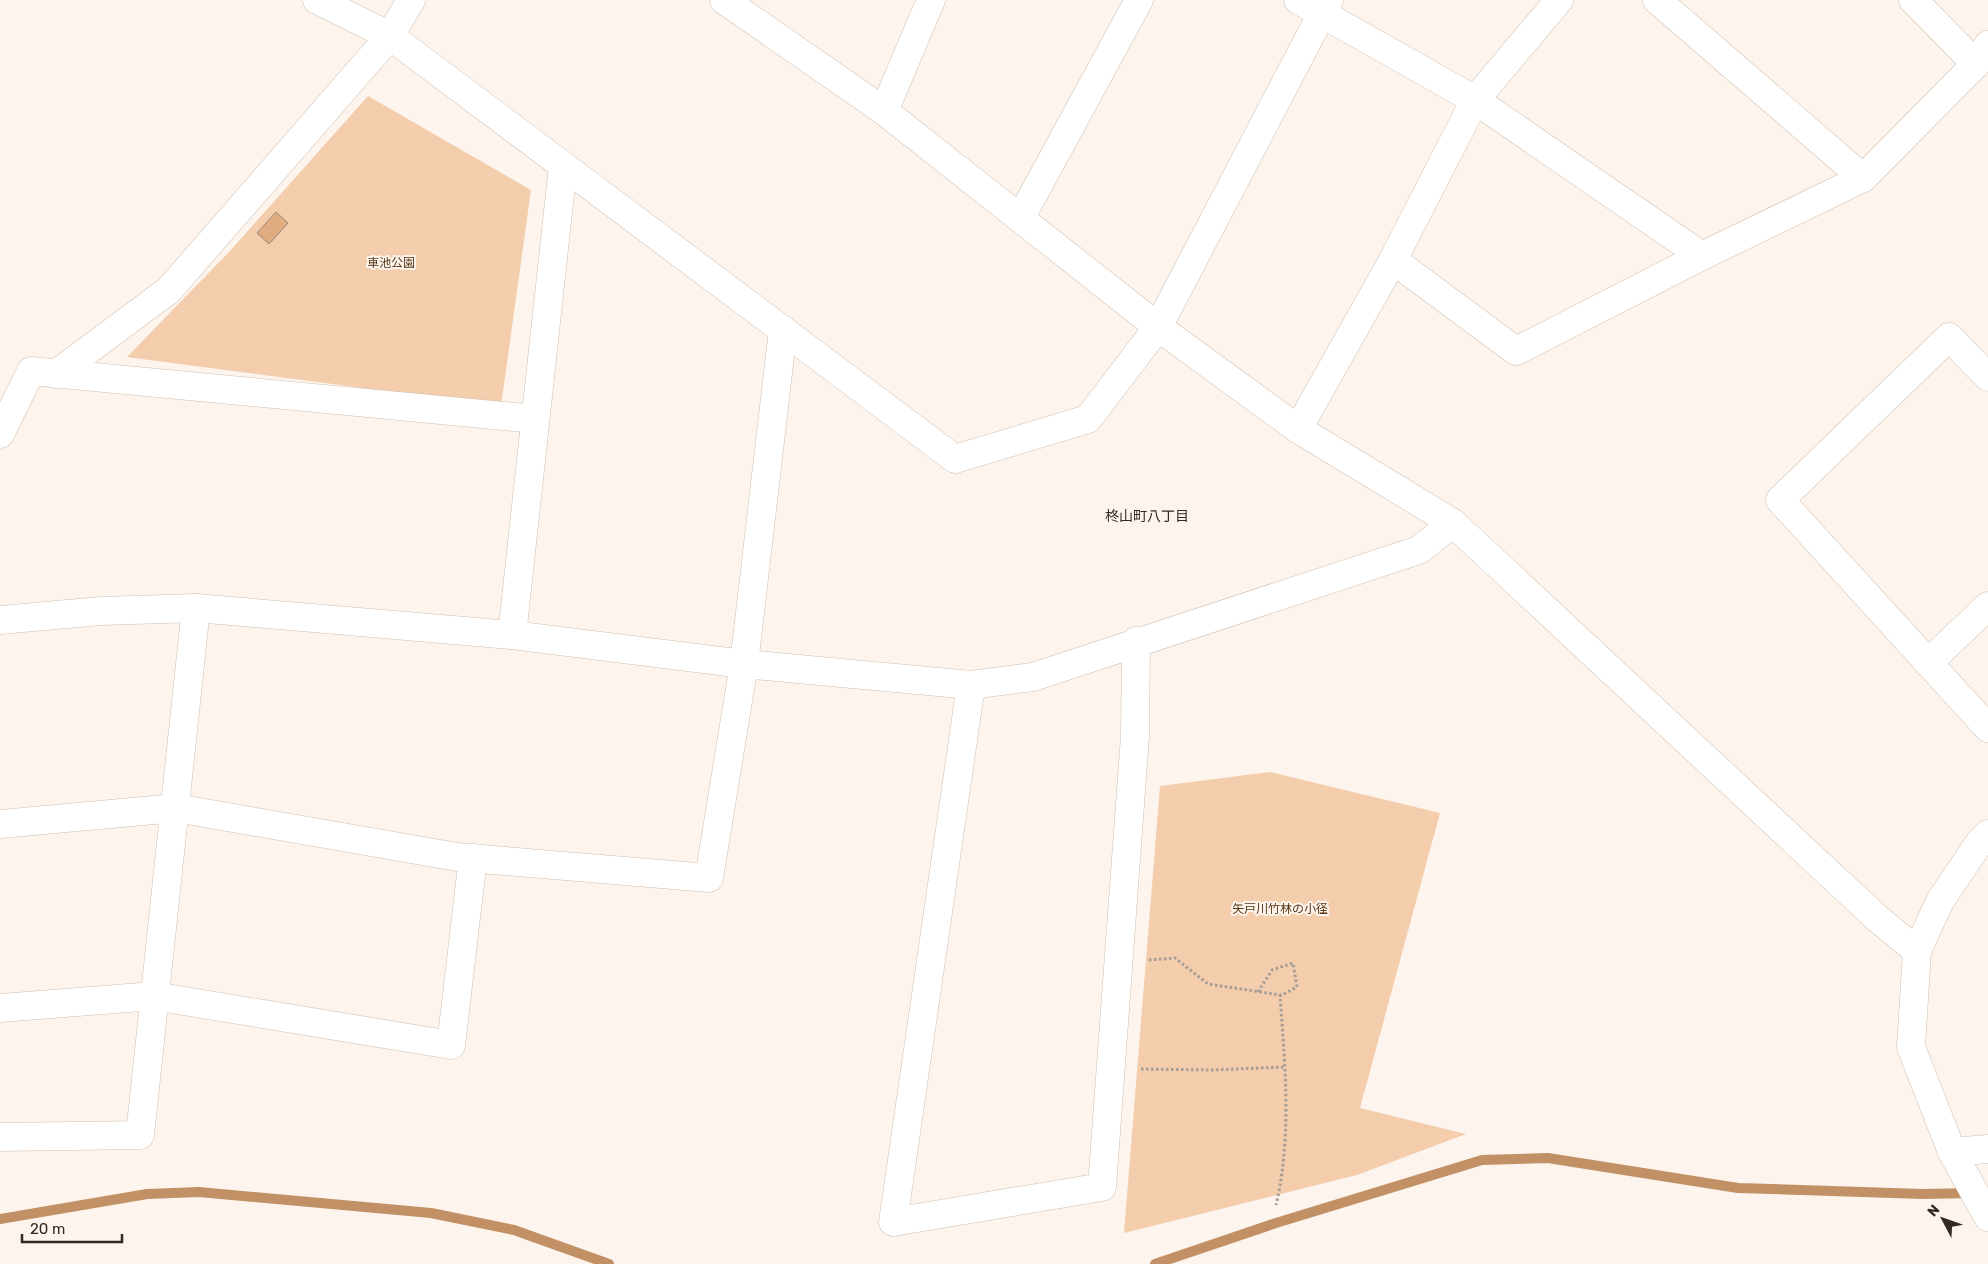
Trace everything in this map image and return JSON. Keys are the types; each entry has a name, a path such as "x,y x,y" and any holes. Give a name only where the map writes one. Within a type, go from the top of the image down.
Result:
{"street":[{"path":"317,0 390,36 955,459 1088,419 1158,327 1326,7"},
{"path":"56,374 169,290 390,36 411,0"},
{"path":"724,0 884,111 1021,217 1158,327 1298,429 1452,523 1877,918 1917,951"},
{"path":"884,111 931,0"},
{"path":"1021,217 1139,0"},
{"path":"1298,0 1326,7 1475,100 1702,256"},
{"path":"1298,429 1393,260 1475,100 1559,0"},
{"path":"1657,0 1863,178"},
{"path":"1393,260 1516,351 1702,256 1863,178 1982,55 1913,0"},
{"path":"512,635 563,166"},
{"path":"0,824 176,808 473,858 709,878 744,664 783,330"},
{"path":"1988,376 1949,337 1780,500 1988,728"},
{"path":"0,434 31,371 535,418"},
{"path":"0,620 101,612 196,608 512,635 744,664 971,685 1033,677 1136,641 1419,550 1452,523"},
{"path":"1928,663 1988,606"},
{"path":"0,1137 140,1135 196,608"},
{"path":"971,685 893,1222 1102,1187 1135,736 1136,641"},
{"path":"1986,1214 1956,1161 1912,1047 1917,951 1940,902 1979,843 1988,834"},
{"path":"0,1008 154,996 451,1045 473,858"},
{"path":"1956,1161 1988,1149"}],"path":[{"path":"1118,963 1175,958 1208,984 1280,996 1297,987 1293,963 1272,970 1258,992"},
{"path":"1276,1205 1283,1175 1284,1067 1280,996"},
{"path":"1110,1069 1213,1070 1284,1067"}],"green space":[{"name":"車池公園","path":"368,96 531,190 501,406 127,357 230,251"},
{"name":"矢戸川竹林の小径","path":"1270,772 1440,813 1360,1108 1466,1134 1357,1175 1124,1233 1160,786"}],"building":[{"path":"276,212 288,223 269,244 257,233"}],"waterway":[{"path":"1155,1264 1276,1223 1482,1160 1548,1158 1738,1188 1923,1194 1973,1193"},
{"path":"0,1219 147,1194 199,1192 431,1213 514,1230 609,1264"}],"district":[{"name":"柊山町八丁目","path":"1147,516"}]}
